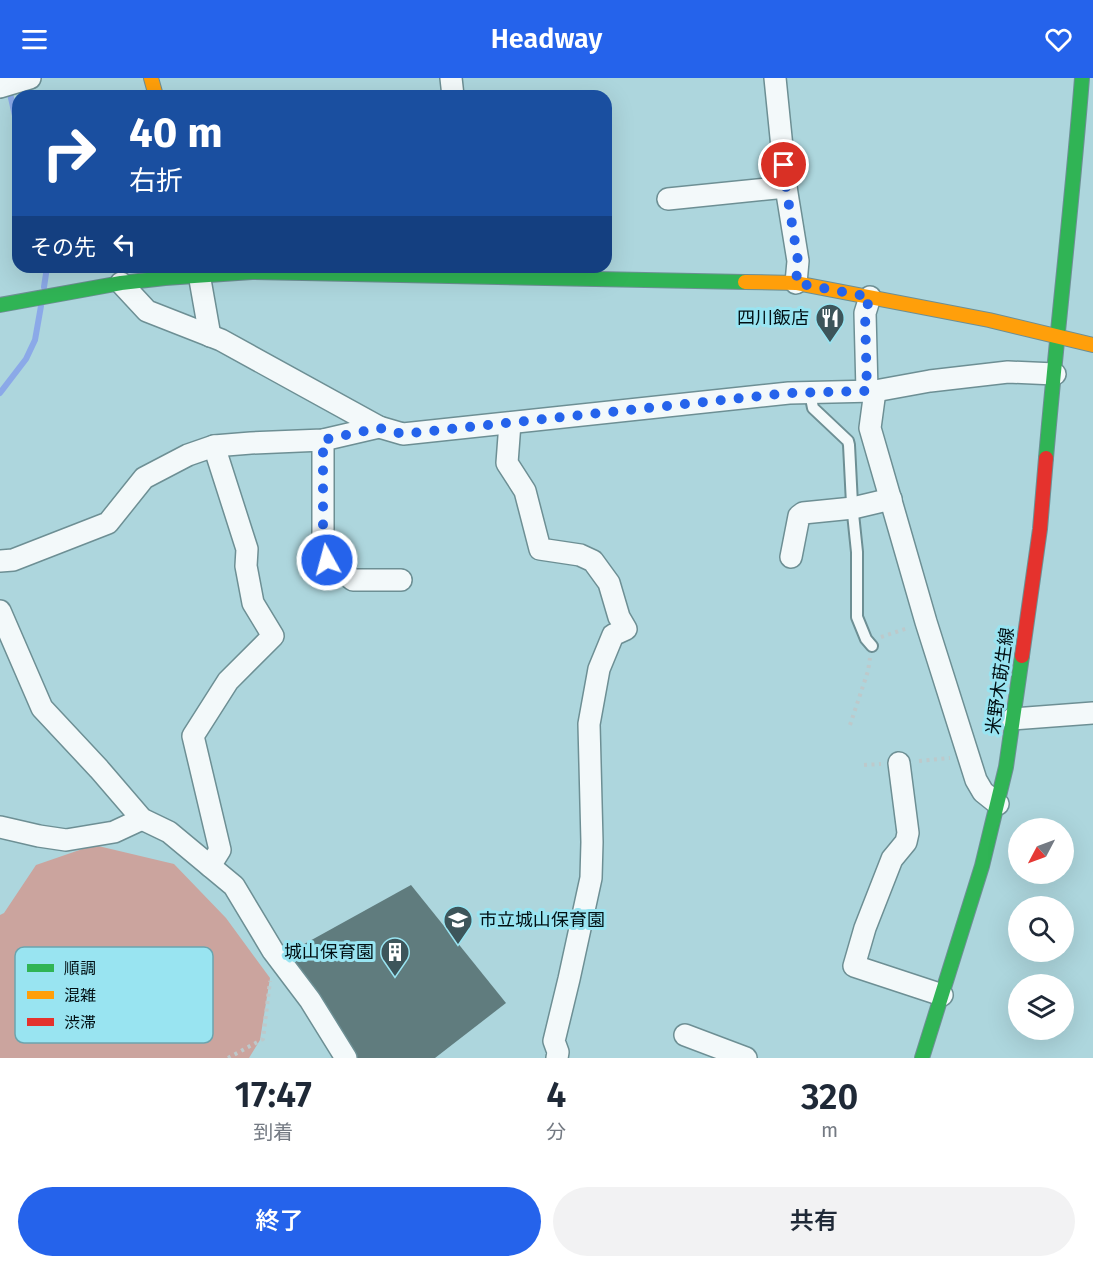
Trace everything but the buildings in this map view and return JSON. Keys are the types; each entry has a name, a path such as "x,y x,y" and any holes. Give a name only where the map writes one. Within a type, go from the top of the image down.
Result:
{"street":[{"path":"0,87 30,78"},
{"path":"776,78 786,187 798,261 796,283"},
{"name":"米野木莇生線","path":"922,1058 982,866 1006,767 1041,529 1082,78"},
{"path":"668,199 786,187"},
{"path":"0,305 186,273"},
{"path":"198,273 210,336"},
{"path":"499,273 796,283 989,320 1093,345"},
{"path":"121,284 147,311 221,340 379,428 403,434 789,393 871,391 930,381 1008,372 1055,374"},
{"path":"870,297 865,313 871,391 870,428 926,622 976,780 983,792 998,804"},
{"path":"510,423 507,463 525,491 540,549 580,555 594,561 609,583 619,617 626,629 613,635 599,669 589,724 591,878 570,980 554,1041 561,1056"},
{"path":"0,561 13,560 108,523 144,478 188,455 214,446 323,440 379,428"},
{"path":"323,440 323,544 327,560 353,580 401,580"},
{"path":"210,866 220,850 193,736 228,681 273,636 253,603 246,566 247,549 214,446"},
{"path":"791,557 800,516 803,513 853,508 891,499"},
{"path":"0,611 42,708 142,819 169,832 234,886 273,951 309,1000 346,1058"},
{"path":"1012,719 1093,713"},
{"path":"899,763 908,833 906,842 892,859 865,928 854,966 942,995"},
{"path":"5,835 66,840 114,832 142,819"},
{"path":"685,1035 746,1058"}],"lane":[{"path":"812,393 813,408 848,441 849,445 857,552 857,617 866,639 872,646"}],"path":[{"path":"850,725 868,671 872,646 881,637 926,622"},
{"path":"228,1058 263,1039 273,951"}],"shaded area":[{"path":"94,845 174,864 226,918 270,978 260,1040 249,1058 0,1058 0,915 4,913 36,865"}],"waterway":[{"path":"9,89 12,102"},
{"path":"44,287 46,273"},
{"path":"0,393 26,359 35,340 41,306"}],"traffic: fast":[{"path":"1046,458 1082,78"},
{"path":"0,305 121,283 238,273"},
{"path":"301,273 745,282"},
{"path":"922,1058 982,866 1006,767 1022,656"}],"traffic: slow":[{"path":"151,78 154,90"},
{"path":"745,282 796,283 989,320 1093,345"}],"traffic: jam":[{"path":"1022,656 1040,529 1046,458"}],"place":[{"name":"四川飯店","path":"830,344"},
{"name":"市立城山保育園","path":"458,946"},
{"name":"城山保育園","path":"395,978"}],"route":[{"path":"327,560 323,544 323,440 379,428 403,434 789,393 867,391 865,313 870,297 796,283 798,261 784,165"}]}
